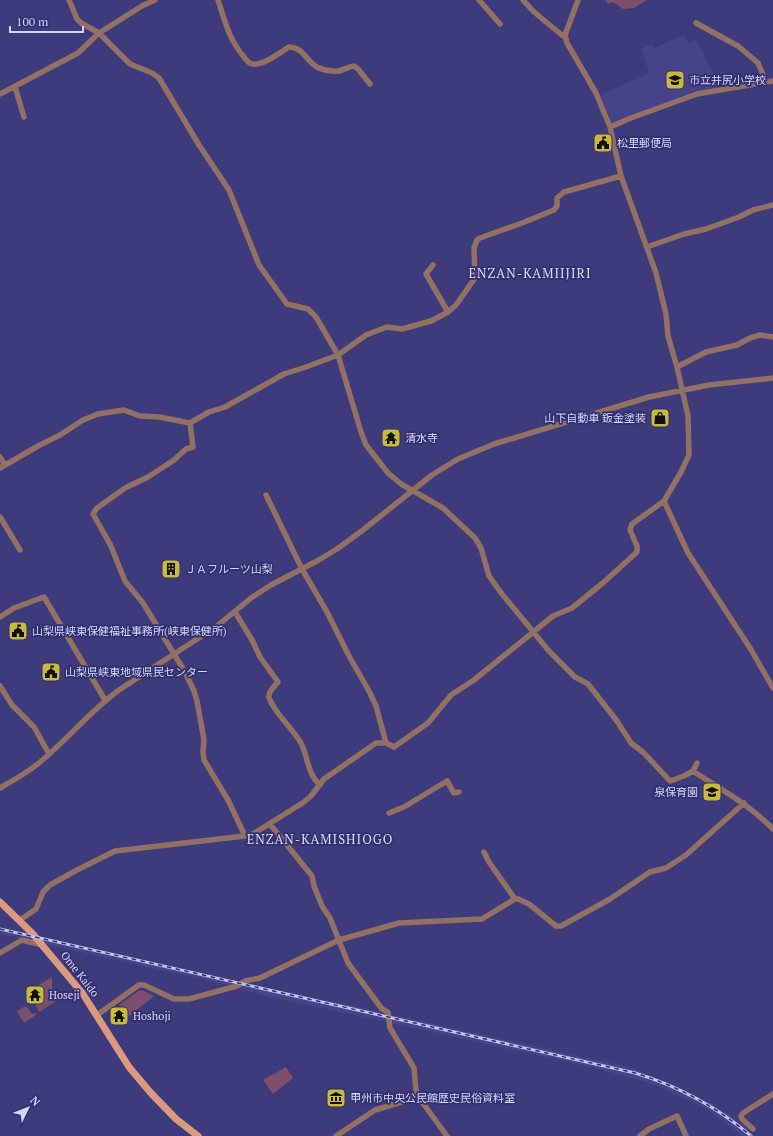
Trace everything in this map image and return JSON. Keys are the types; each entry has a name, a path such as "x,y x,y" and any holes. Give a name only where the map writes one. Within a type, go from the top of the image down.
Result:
{"main road":[{"name":"Ome Kaido","path":"0,902 20,920 83,994 129,1067 149,1091 176,1119 198,1136"}],"street":[{"path":"69,0 77,19 81,23 99,33 130,64 156,75 159,78 199,145 229,190 259,265 287,304 290,306 304,307 313,312 338,355 366,445 388,472 401,484 444,508 475,538 482,548 489,576 493,582 534,633 575,677 588,684 617,721 631,743 644,753 670,781 693,771 697,763"},
{"path":"0,94 78,53 99,33 142,6 155,0"},
{"path":"218,0 234,45 248,62 256,64 269,59 289,47 293,47 299,49 317,67 333,72 354,66 370,84"},
{"path":"479,0 500,24"},
{"path":"523,0 534,12 563,36"},
{"path":"20,920 36,909 43,892 50,885 115,851 245,836 253,834 270,824 311,796 324,779 333,772 376,743 386,743 394,746 425,726 451,695 474,680 534,633 553,616 572,608 604,582 636,552 637,546 630,530 632,524 664,501 689,455 688,416 677,367 668,336 666,314 656,273 621,176 610,127 596,93 567,43 565,35 578,0"},
{"path":"696,23 738,46 758,63 766,82"},
{"path":"610,127 697,94 773,81"},
{"path":"15,87 24,117"},
{"path":"0,457 2,467 60,435 83,420 98,414 124,410 140,416 159,417 190,423 209,412 225,407 284,374 338,355 366,335 387,328 402,329 431,321 448,312 456,305 475,278 474,248 477,240 554,210 557,206 557,198 564,192 621,176"},
{"path":"647,247 684,234 706,229 739,217 753,210 773,205"},
{"path":"432,265 426,274 448,312"},
{"path":"677,367 711,350 737,345 750,338 760,335 773,337"},
{"path":"0,788 40,763 105,700 128,683 217,626 251,598 271,585 317,561 363,530 438,470 494,444 649,397 709,385 773,378"},
{"path":"190,423 193,447 186,449 174,460 148,477 125,488 97,508 93,514 110,544 125,581 143,603 185,672 198,701 204,740 204,760 228,800 245,836"},
{"path":"266,495 302,569 327,612 370,693 376,706 386,743"},
{"path":"664,501 688,553 750,648 773,688"},
{"path":"0,518 20,550"},
{"path":"0,617 14,608 44,597 105,700"},
{"path":"235,612 252,640 260,657 278,682 270,692 269,697 301,744 310,771 316,782 320,785"},
{"path":"0,686 12,706 34,727 48,754"},
{"path":"693,771 728,795 744,803 773,829"},
{"path":"389,813 404,807 447,781 454,793 459,792"},
{"path":"97,1015 139,985 144,985 174,999 189,999 237,986 245,981 260,978 339,940 399,923 482,919 515,899 522,900 556,926 561,926 610,899 650,872 666,868 686,855 744,803"},
{"path":"270,824 312,876 314,886 322,906 330,918 348,963 382,1009 388,1012 390,1028 414,1068 417,1095 447,1136"},
{"path":"484,852 488,862 515,899"},
{"path":"0,953 22,940 42,945"},
{"path":"753,1129 742,1119 741,1116 743,1113 773,1094"},
{"path":"336,1136 375,1110 405,1101 417,1095"},
{"path":"640,1136 649,1129 677,1116 686,1136"}],"shaded area":[{"path":"605,0 647,0 634,8 623,9 613,2 608,4"},
{"name":"市立井尻小学校","path":"684,35 688,43 696,40 720,87 612,124 600,95 649,73 641,48 652,44 654,48"},
{"path":"0,928 188,972 330,1001 633,1068 711,1103 742,1124 755,1136 743,1136 711,1112 655,1085 591,1067 264,996 227,985 0,934"},
{"path":"52,977 52,986 58,1000 39,1012 35,1004 42,999 42,994 37,986"},
{"path":"140,990 154,996 128,1017 119,1005"},
{"path":"25,1006 32,1014 35,1013 36,1015 24,1023 17,1011"},
{"path":"286,1067 293,1078 273,1094 263,1080"}],"railway":[{"path":"0,929 635,1073 666,1084 696,1098 725,1116 751,1136"}],"place":[{"name":"市立井尻小学校","path":"675,80"},
{"name":"松里郵便局","path":"603,143"},
{"name":"山下自動車 鈑金塗装","path":"660,418"},
{"name":"清水寺","path":"391,438"},
{"name":"ＪＡフルーツ山梨","path":"171,569"},
{"name":"山梨県峡東保健福祉事務所(峡東保健所)","path":"18,631"},
{"name":"山梨県峡東地域県民センター","path":"51,672"},
{"name":"泉保育園","path":"712,792"},
{"name":"Hoseji","path":"35,995"},
{"name":"Hoshoji","path":"119,1016"},
{"name":"甲州市中央公民館歴史民俗資料室","path":"336,1098"}],"district":[{"name":"ENZAN-KAMIIJIRI","path":"530,273"},
{"name":"ENZAN-KAMISHIOGO","path":"320,839"}]}
